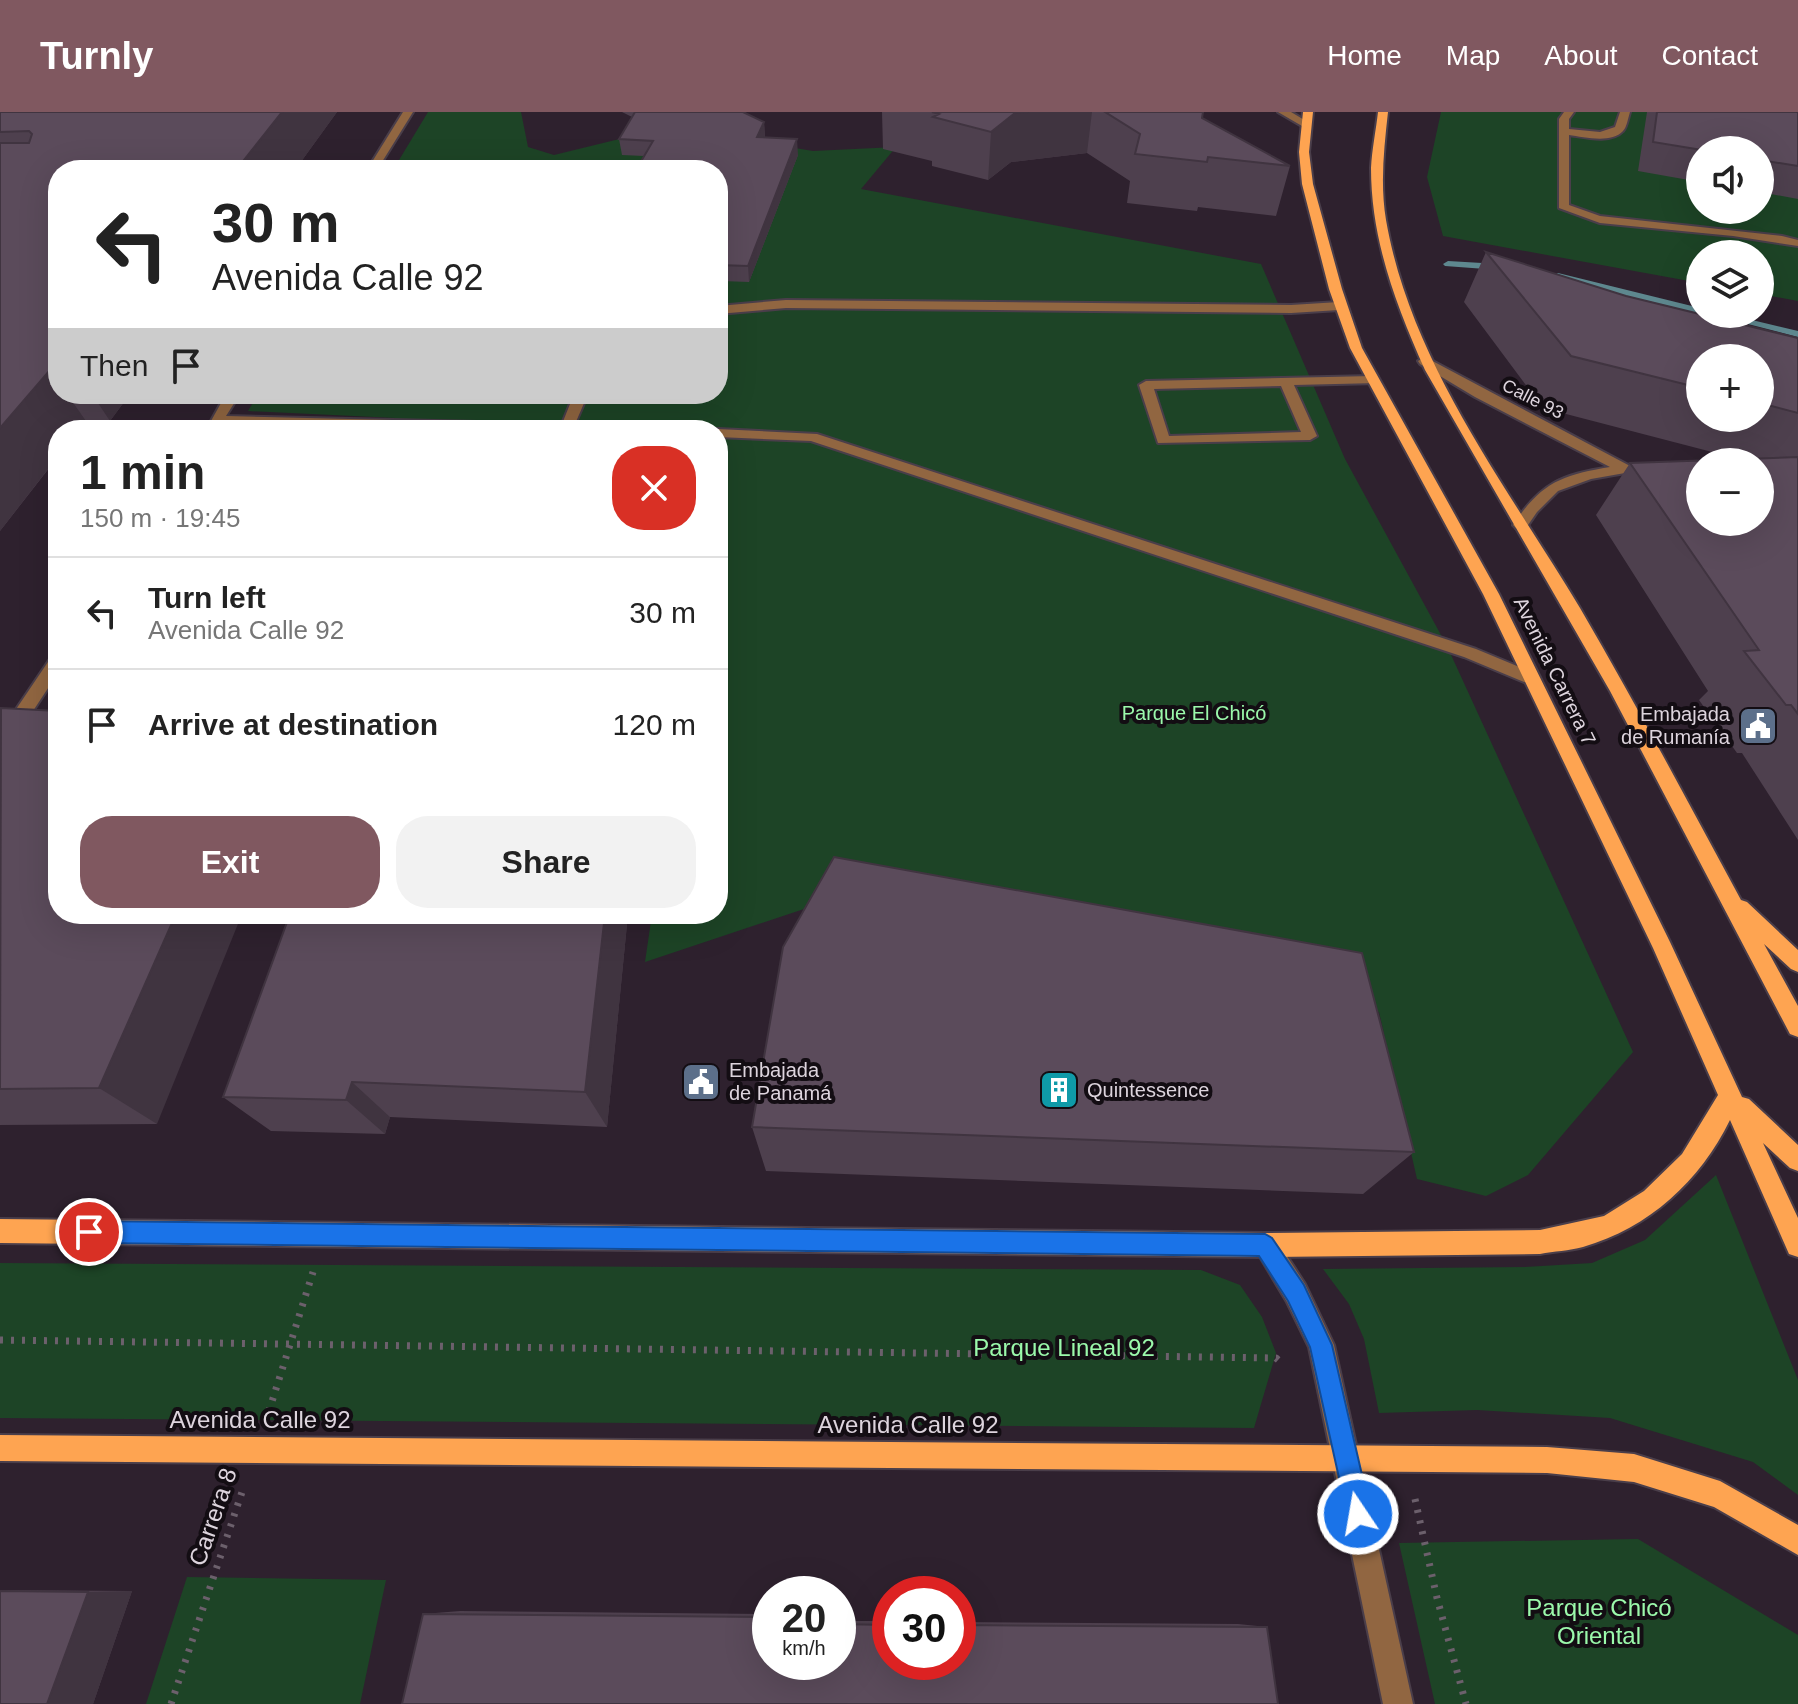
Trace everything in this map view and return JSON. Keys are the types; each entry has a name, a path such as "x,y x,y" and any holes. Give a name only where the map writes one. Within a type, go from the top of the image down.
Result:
{"main road":[{"name":"Avenida Carrera 7","path":"1383,112 1378,145 1378,197 1397,290 1425,361 1660,765 1798,1027"},
{"name":"Avenida Carrera 7","path":"1307,118 1303,156 1307,192 1339,306 1373,380 1458,533 1663,948 1798,1245"},
{"path":"1725,893 1798,963"},
{"path":"0,1231 1265,1245 1540,1242 1585,1235 1625,1216 1669,1186 1714,1132 1730,1095 1798,1160"},
{"name":"Avenida Calle 92","path":"0,1448 1547,1460 1634,1468 1720,1495 1798,1541"}],"street":[{"path":"378,160 408,112"},
{"path":"1283,112 1307,118"},
{"path":"1569,112 1564,119 1563,206 1571,211 1598,219 1743,233 1798,243"},
{"path":"1564,131 1610,135 1620,129 1625,112"},
{"path":"728,309 786,304 1291,309 1339,306"},
{"name":"Calle 93","path":"1425,361 1480,394 1625,469 1686,484"},
{"path":"1286,382 1310,436 1163,440 1146,385 1373,380"},
{"path":"728,433 812,437 1459,649 1530,678"},
{"name":"Calle 93","path":"1521,525 1535,500 1546,490 1565,481 1625,469"},
{"path":"0,747 48,675"},
{"path":"1265,1245 1296,1293 1321,1345 1398,1704"}],"path":[{"name":"Carrera 8","path":"171,1704 326,1234"},
{"path":"0,1340 1276,1358 1336,1405"},
{"path":"1407,1459 1437,1598 1466,1704"}],"green space":[{"name":"Parque El Chicó","path":"428,112 521,112 528,147 554,155 644,133 712,134 813,151 896,147 861,189 1261,264 1345,459 1447,646 1633,1052 1528,1175 1486,1196 1417,1179 1379,1012 846,895 645,962 651,924 728,924 728,420 394,420 248,411 252,404 728,404 728,160 399,160"},
{"path":"1441,112 1798,112 1798,301 1774,297 1774,240 1686,240 1686,280 1443,236 1427,177"},
{"path":"1716,1175 1798,1380 1798,1495 1753,1462 1610,1418 1477,1410 1379,1413 1364,1339 1349,1304 1323,1269 1525,1267 1592,1263 1645,1240"},
{"name":"Parque Lineal 92","path":"0,1263 1201,1270 1240,1285 1262,1317 1276,1353 1254,1428 0,1418"},
{"name":"Parque Chicó Oriental","path":"1638,1539 1798,1635 1798,1704 1435,1704 1399,1543"},
{"path":"187,1577 386,1580 360,1704 146,1704"}],"building":[{"path":"0,112 282,112 244,160 48,160 48,372 0,428 0,143 29,143 32,134 29,131 0,132"},
{"path":"635,112 743,112 764,122 757,137 797,139 748,266 728,265 728,160 642,160 653,141 619,139"},
{"path":"932,112 1028,112 1015,113 991,132 933,117 939,114"},
{"path":"1105,112 1203,112 1202,118 1290,166 1208,157 1207,162 1135,154 1140,134"},
{"path":"1657,112 1798,112 1798,166 1774,162 1774,136 1686,136 1686,147 1653,142"},
{"path":"1486,252 1626,296 1686,311 1686,328 1757,328 1798,338 1798,413 1774,407 1774,344 1686,344 1686,385 1571,356"},
{"path":"1798,457 1798,714 1791,705 1786,705 1744,651 1759,650 1630,463 1686,461 1686,536 1774,536 1774,458"},
{"path":"1,708 48,710 48,924 172,924 99,1088 0,1089"},
{"name":"Quintessence","path":"834,857 1362,953 1414,1152 752,1127 783,947"},
{"path":"286,924 604,924 585,1092 352,1082 346,1100 223,1097"},
{"path":"0,1591 88,1592 47,1704 0,1704"},
{"path":"423,1614 752,1617 752,1680 856,1680 856,1624 872,1625 872,1680 976,1680 976,1625 1267,1627 1278,1704 402,1704"}],"waterway":[{"path":"1448,264 1499,267"},
{"path":"1558,276 1686,308"},
{"path":"1773,328 1798,334"}],"place":[{"name":"Embajada de Rumanía","path":"1758,726"},
{"name":"Embajada de Panamá","path":"701,1082"},
{"name":"Quintessence","path":"1059,1090"}],"route":[{"path":"89,1232 1265,1245 1296,1293 1321,1345 1358,1514"}]}
